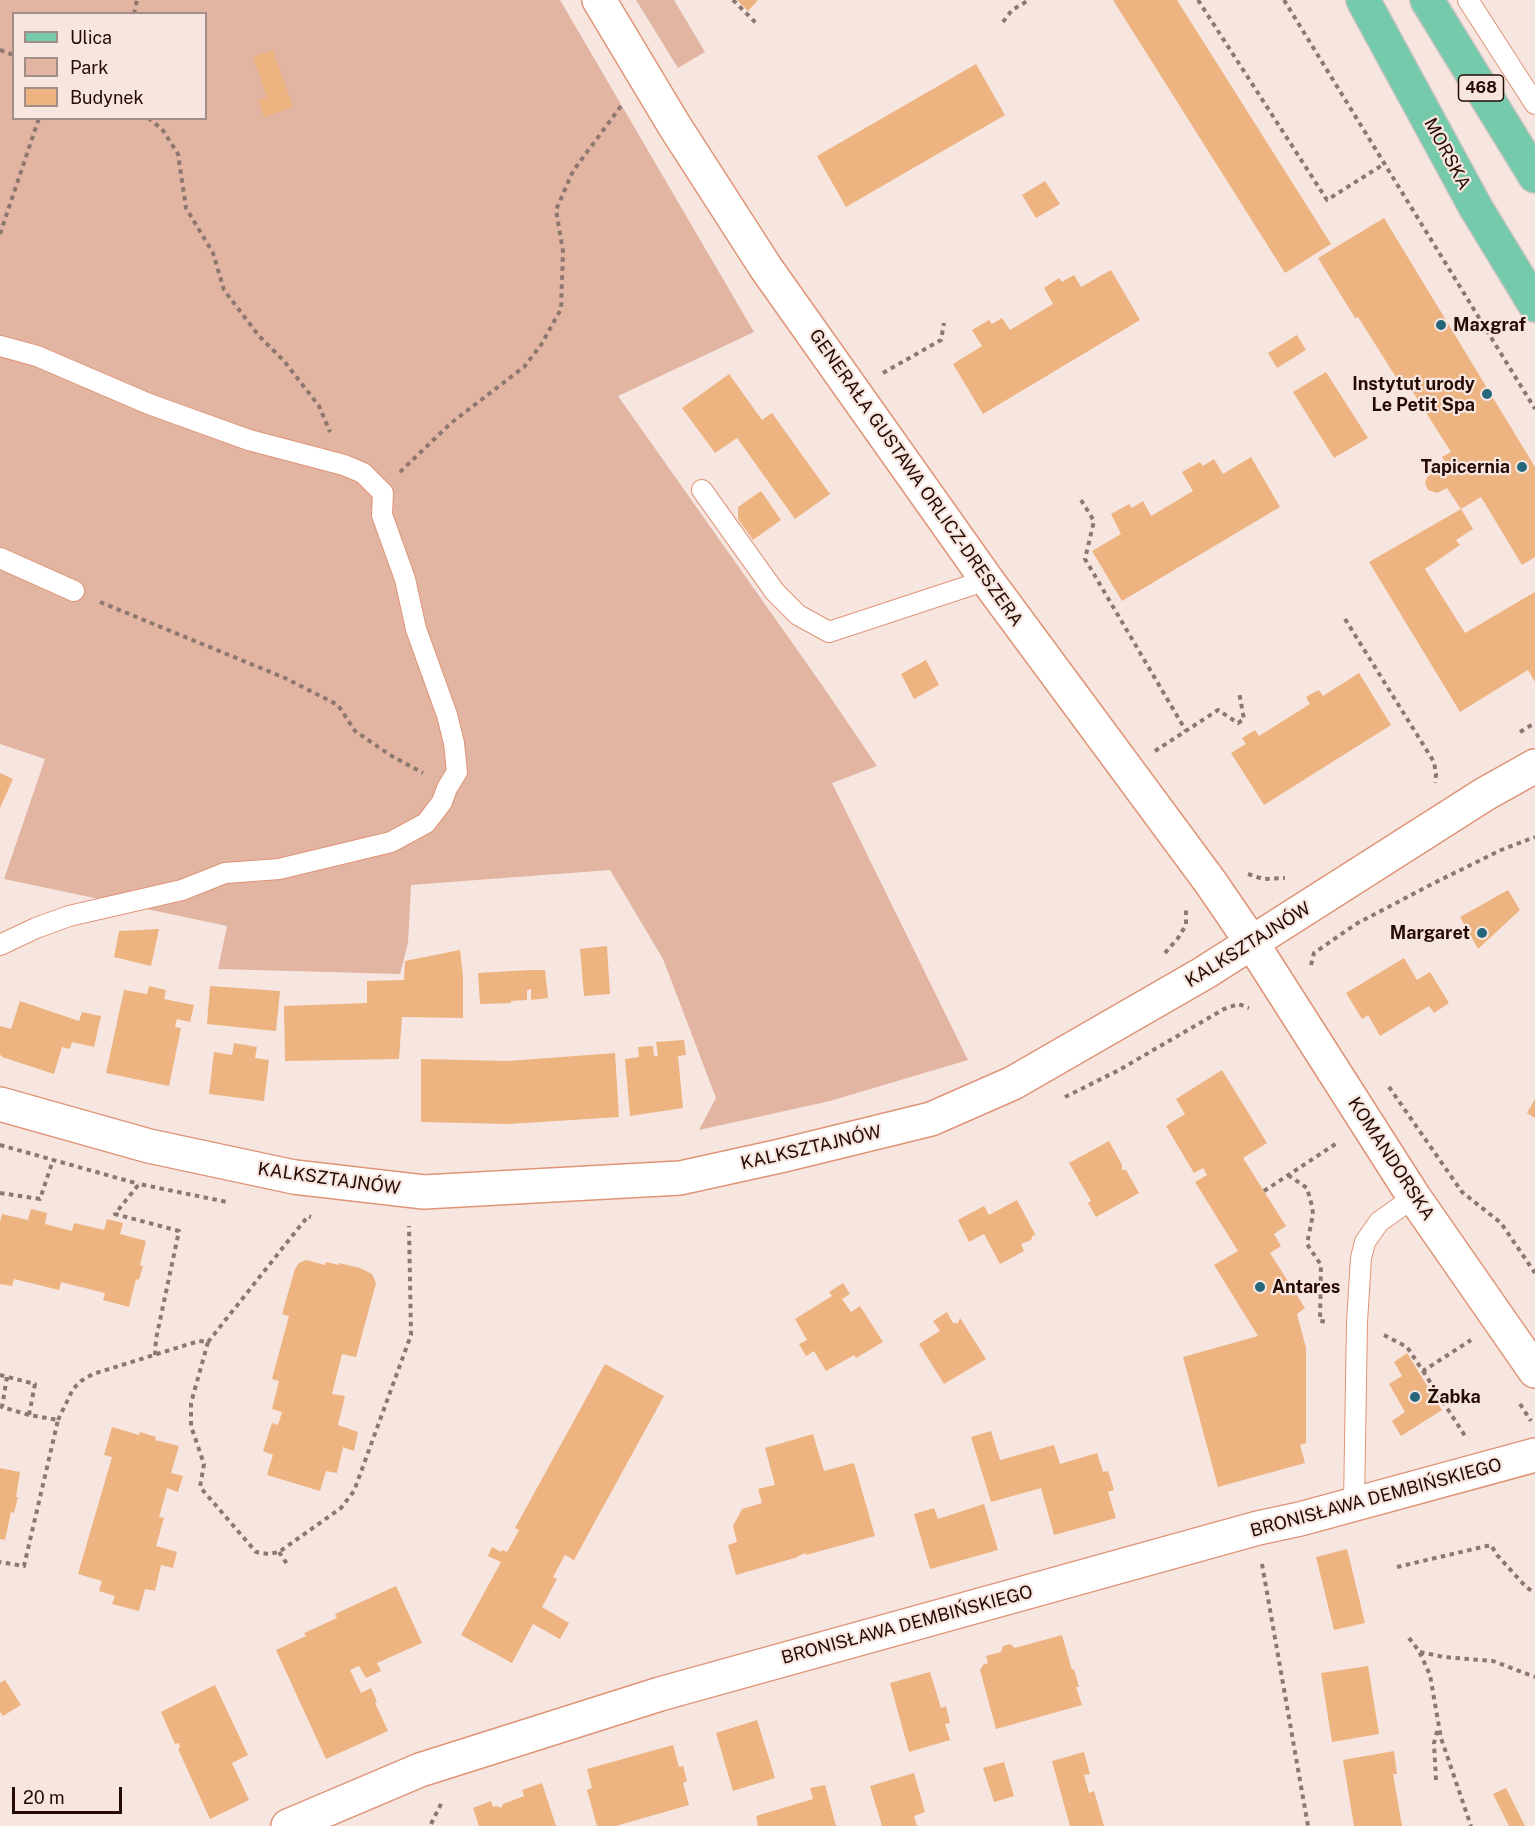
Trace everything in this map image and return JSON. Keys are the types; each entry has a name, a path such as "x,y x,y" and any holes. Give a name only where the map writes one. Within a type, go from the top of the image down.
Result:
{"main road":[{"name":"MORSKA","path":"1363,0 1476,208 1535,305"},
{"name":"468","path":"1427,0 1535,176"}],"street":[{"name":"GENERAŁA GUSTAWA ORLICZ-DRESZERA","path":"599,0 766,268 987,580 1211,883 1252,943"},
{"name":"KALKSZTAJNÓW","path":"0,1104 148,1146 294,1177 424,1192 680,1178 839,1143 931,1119 1013,1083 1204,974 1485,794 1535,766"},
{"name":"KOMANDORSKA","path":"1252,943 1414,1197 1535,1371"},
{"name":"BRONISŁAWA DEMBIŃSKIEGO","path":"288,1826 420,1770 660,1694 1258,1528 1300,1519 1535,1455"}],"lane":[{"path":"1476,2 1535,104"},
{"path":"0,346 37,356 149,404 249,440 344,465 363,473 383,493 382,515 405,579 416,629 447,715 454,743 457,772 442,802 426,823 391,842 279,869 225,873 182,890 69,916 0,945"},
{"path":"702,490 775,591 798,615 829,632 987,580"},
{"path":"0,558 74,591"},
{"path":"1354,1503 1357,1322 1361,1258 1365,1242 1378,1222 1414,1197"}],"path":[{"path":"732,0 758,25"},
{"path":"1003,22 1012,10 1029,0"},
{"path":"1198,0 1327,200 1384,164"},
{"path":"1284,0 1535,409"},
{"path":"383,493 389,481 451,423 524,367 541,345 561,309 563,251 556,210 573,171 618,107 650,84"},
{"path":"0,234 38,120"},
{"path":"151,120 162,129 178,153 186,208 213,253 224,290 259,336 284,361 319,406 344,465"},
{"path":"882,373 941,340 944,323"},
{"path":"1081,500 1094,521 1085,559 1186,731"},
{"path":"74,591 120,612 285,678 338,705 355,730 390,755 447,788"},
{"path":"1345,619 1434,762 1435,783"},
{"path":"1154,751 1218,710 1238,723 1244,719 1239,692"},
{"path":"1312,970 1310,964 1314,953 1356,924 1501,850 1535,837"},
{"path":"1242,869 1248,874 1263,879 1290,877"},
{"path":"1164,954 1186,925 1184,902"},
{"path":"1059,1100 1119,1070 1224,1009 1238,1004 1257,1012"},
{"path":"1388,1084 1462,1192 1501,1223 1535,1273"},
{"path":"1264,1191 1342,1139"},
{"path":"0,1144 139,1184 232,1203"},
{"path":"0,1194 40,1199 53,1160"},
{"path":"1288,1175 1307,1188 1312,1206 1313,1214 1307,1244 1321,1265 1320,1321 1357,1322 1407,1347 1468,1441"},
{"path":"139,1184 115,1214 179,1231 156,1339 155,1355"},
{"path":"308,1216 208,1342 191,1403 190,1426 204,1464 200,1487 256,1551 267,1554 279,1552 341,1508 354,1491 411,1335 410,1231 403,1189"},
{"path":"297,1214 319,1217"},
{"path":"1423,1371 1475,1338"},
{"path":"0,1562 24,1566 58,1420 67,1398 81,1380 93,1374 199,1341 208,1342"},
{"path":"0,1375 35,1384 29,1415"},
{"path":"8,1377 2,1407 58,1420"},
{"path":"1258,1528 1308,1826"},
{"path":"1397,1567 1491,1545 1526,1587 1535,1593"},
{"path":"279,1552 287,1564"},
{"path":"1409,1638 1419,1651 1430,1675 1438,1726 1471,1826"},
{"path":"1419,1651 1444,1657 1493,1661 1535,1677"},
{"path":"1436,1780 1434,1743 1438,1726"},
{"path":"431,1824 441,1802"}],"green space":[{"path":"0,0 560,0 754,332 618,396 877,766 832,783 968,1060 830,1101 699,1130 716,1098 663,959 610,870 411,885 408,943 400,974 218,969 227,926 4,879 45,759 0,744"},
{"path":"636,0 674,0 705,52 678,68"}],"building":[{"path":"737,0 758,0 748,11"},
{"path":"1113,0 1177,0 1331,244 1285,273"},
{"path":"273,50 293,107 264,117 258,100 267,97 253,57"},
{"path":"976,64 1005,115 846,207 817,156"},
{"path":"1045,181 1060,204 1036,218 1022,195"},
{"path":"1384,218 1535,467 1535,557 1522,565 1481,497 1461,509 1447,488 1437,493 1428,490 1425,483 1427,477 1446,464 1442,457 1451,452 1409,386 1404,390 1318,258"},
{"path":"1111,270 1140,320 983,414 953,364 982,346 972,330 989,320 992,324 1002,318 1010,330 1053,304 1044,288 1059,278 1062,282 1074,275 1081,287"},
{"path":"1297,335 1306,350 1277,368 1268,353"},
{"path":"1326,372 1368,438 1334,458 1293,392"},
{"path":"729,374 762,420 772,413 830,494 795,519 737,438 715,453 682,408"},
{"path":"1251,457 1280,507 1122,601 1092,551 1121,534 1111,514 1129,504 1132,508 1143,501 1151,516 1193,491 1182,472 1200,462 1203,466 1214,459 1223,474"},
{"path":"761,491 781,520 753,540 738,519 738,507"},
{"path":"1461,509 1473,529 1456,540 1460,545 1425,569 1465,633 1535,592 1535,682 1528,670 1460,712 1369,562"},
{"path":"926,660 939,685 914,699 901,674"},
{"path":"1359,673 1391,725 1264,805 1231,753 1246,744 1242,738 1255,730 1259,736 1310,704 1306,697 1319,690 1323,696"},
{"path":"0,773 13,779 0,808"},
{"name":"Margaret","path":"1508,890 1520,910 1478,949 1460,917"},
{"path":"159,929 151,966 114,957 119,931"},
{"path":"607,946 610,994 584,996 580,949"},
{"path":"460,950 463,976 463,1018 402,1017 399,1059 285,1061 284,1006 367,1003 367,981 404,980 405,961"},
{"path":"1404,958 1417,980 1430,972 1449,1003 1434,1013 1429,1006 1380,1036 1368,1015 1362,1019 1346,993"},
{"path":"545,970 548,998 531,1000 531,989 527,990 527,1000 480,1004 478,973"},
{"path":"149,986 166,990 164,999 194,1005 190,1022 177,1019 175,1027 181,1028 169,1086 106,1073 124,990 147,994"},
{"path":"210,986 280,991 276,1031 207,1024"},
{"path":"20,1001 79,1021 82,1012 101,1016 94,1047 72,1042 70,1049 62,1047 54,1074 2,1057 0,1055 0,1026 11,1029"},
{"path":"684,1040 686,1055 678,1056 683,1108 630,1116 625,1059 639,1057 638,1047 653,1046 654,1056 658,1056 656,1042"},
{"path":"234,1043 257,1047 255,1058 269,1060 264,1101 209,1094 214,1052 232,1055"},
{"path":"615,1053 619,1117 509,1124 421,1122 421,1059 508,1061"},
{"name":"Antares","path":"1222,1070 1267,1143 1243,1158 1286,1226 1274,1234 1281,1246 1270,1253 1305,1308 1297,1314 1306,1348 1306,1443 1300,1445 1305,1463 1218,1487 1183,1357 1258,1336 1214,1265 1238,1251 1195,1182 1207,1175 1203,1168 1194,1173 1166,1126 1185,1114 1176,1099"},
{"path":"1535,1099 1535,1118 1527,1113"},
{"path":"1109,1141 1122,1165 1122,1170 1126,1170 1139,1193 1096,1217 1088,1203 1091,1201 1069,1163"},
{"path":"1017,1200 1036,1236 1033,1235 1031,1240 1021,1244 1024,1251 1000,1264 984,1234 969,1242 958,1220 984,1206 989,1215"},
{"path":"31,1209 47,1213 45,1224 72,1231 74,1223 104,1230 107,1219 123,1223 120,1234 146,1241 140,1265 143,1266 139,1280 136,1279 129,1307 103,1300 105,1293 61,1282 59,1290 14,1279 12,1286 0,1284 2,1214 28,1220"},
{"path":"306,1260 325,1265 326,1262 339,1265 339,1263 360,1268 372,1274 376,1283 356,1357 342,1354 332,1394 345,1396 338,1425 358,1432 354,1451 343,1447 337,1473 326,1471 320,1491 267,1475 273,1455 263,1451 272,1423 278,1425 282,1412 272,1409 279,1381 272,1379 289,1316 282,1314 295,1269 299,1263"},
{"path":"843,1283 850,1294 842,1299 851,1312 860,1306 883,1342 856,1358 854,1355 826,1371 814,1351 806,1356 799,1344 807,1340 795,1319 832,1296 829,1292"},
{"path":"947,1312 953,1323 958,1323 960,1318 986,1359 944,1384 919,1344 940,1331 933,1321"},
{"name":"Żabka","path":"1407,1353 1442,1410 1401,1436 1392,1421 1405,1412 1389,1384 1402,1376 1394,1362"},
{"path":"605,1364 664,1396 574,1560 565,1555 553,1577 557,1579 542,1607 569,1623 560,1639 533,1624 512,1663 461,1635 501,1562 488,1556 492,1547 501,1552 502,1550 507,1552 519,1530 515,1528"},
{"path":"112,1427 139,1435 140,1432 156,1437 155,1440 179,1446 171,1473 183,1476 178,1492 167,1488 159,1517 164,1518 156,1546 177,1552 173,1568 161,1565 155,1591 145,1589 139,1611 112,1604 115,1596 99,1591 102,1581 78,1574 112,1457 104,1455"},
{"path":"991,1431 1000,1460 1054,1445 1060,1464 1097,1453 1103,1472 1108,1471 1114,1490 1108,1492 1116,1518 1054,1535 1041,1488 991,1502 971,1437"},
{"path":"813,1434 824,1471 854,1463 875,1536 806,1555 806,1553 736,1575 728,1545 737,1542 733,1526 742,1509 762,1503 758,1489 775,1485 765,1448"},
{"path":"0,1468 20,1472 16,1497 18,1497 14,1513 11,1512 5,1540 0,1539"},
{"path":"984,1504 998,1550 930,1569 914,1514 934,1508 938,1519"},
{"path":"1347,1549 1365,1623 1334,1630 1316,1557"},
{"path":"396,1586 422,1643 377,1663 381,1671 366,1678 359,1666 350,1670 361,1693 371,1688 388,1731 326,1759 276,1650 306,1636 304,1633 337,1618 335,1614"},
{"path":"1062,1635 1072,1670 1074,1669 1079,1687 1076,1687 1082,1705 996,1729 980,1670 988,1663 986,1656 1001,1652 1003,1646 1010,1644 1015,1648"},
{"path":"1368,1666 1379,1734 1332,1742 1321,1673"},
{"path":"930,1672 941,1708 946,1706 950,1723 945,1724 950,1740 909,1752 890,1683"},
{"path":"5,1680 21,1705 3,1716 0,1712 0,1683"},
{"path":"215,1685 248,1755 232,1763 249,1800 210,1819 178,1749 180,1748 179,1743 175,1744 161,1712"},
{"path":"757,1720 775,1778 733,1791 716,1733"},
{"path":"673,1745 679,1767 683,1766 687,1781 683,1783 689,1805 616,1826 597,1826 587,1790 592,1788 587,1769"},
{"path":"1394,1751 1397,1774 1393,1774 1402,1826 1354,1826 1343,1760"},
{"path":"1084,1752 1090,1774 1084,1775 1089,1793 1094,1791 1104,1826 1070,1826 1052,1761"},
{"path":"1004,1762 1014,1796 994,1802 983,1768"},
{"path":"914,1773 925,1812 914,1816 917,1826 882,1826 870,1786"},
{"path":"542,1783 556,1826 479,1826 473,1808 491,1801 493,1807 501,1808 503,1804 524,1796 522,1790"},
{"path":"825,1785 836,1826 758,1826 756,1816 813,1799 810,1788"},
{"path":"1506,1788 1525,1826 1509,1826 1493,1794"}],"place":[{"name":"Maxgraf","path":"1441,325"},
{"name":"Instytut urody Le Petit Spa","path":"1487,394"},
{"name":"Tapicernia","path":"1522,467"},
{"name":"Margaret","path":"1482,933"},
{"name":"Antares","path":"1260,1287"},
{"name":"Żabka","path":"1415,1397"}]}
